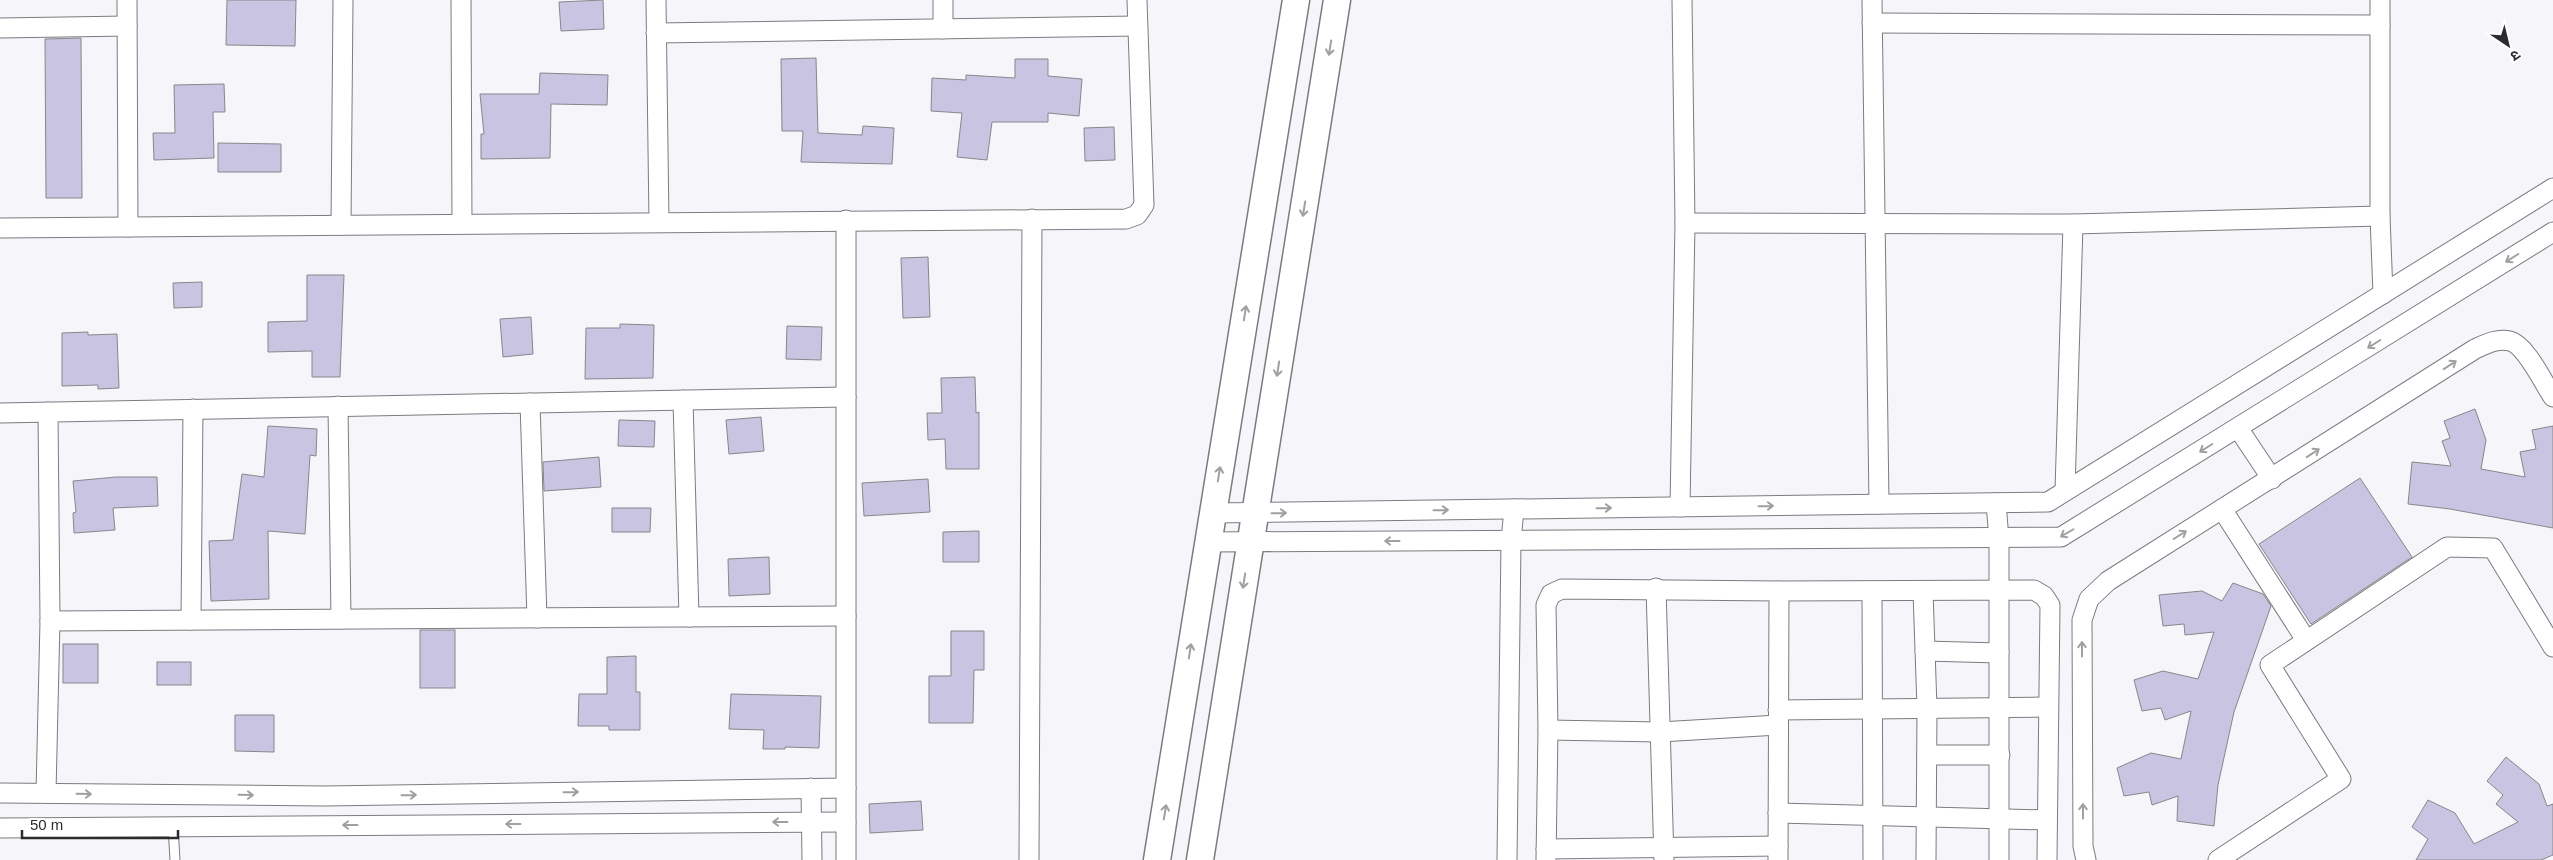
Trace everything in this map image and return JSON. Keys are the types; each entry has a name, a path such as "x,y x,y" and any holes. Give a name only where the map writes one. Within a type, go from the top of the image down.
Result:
{"street":[{"path":"127,0 128,227"},
{"path":"341,225 343,0"},
{"path":"461,0 462,223"},
{"path":"656,0 659,222"},
{"path":"943,0 943,29"},
{"path":"0,228 1126,219 1137,215 1144,205 1137,0"},
{"path":"1157,860 1296,0"},
{"path":"1200,860 1338,0"},
{"path":"1680,507 1685,222 1682,0"},
{"path":"1872,0 1879,504"},
{"path":"2380,0 2380,216 2383,294"},
{"path":"1872,23 2380,25"},
{"path":"0,28 127,26"},
{"path":"656,33 1137,26"},
{"path":"1212,513 2048,502 2553,188"},
{"path":"1685,222 2073,224 2380,216"},
{"path":"1029,860 1032,219"},
{"path":"846,220 846,860"},
{"path":"2065,491 2073,224"},
{"path":"1208,542 1999,539 2061,537 2553,232"},
{"path":"2086,860 2083,846 2082,620 2089,599 2108,581 2475,349 2494,341 2511,341 2525,352 2553,398"},
{"path":"0,413 846,397"},
{"path":"683,400 689,617"},
{"path":"530,403 537,618"},
{"path":"338,406 341,619"},
{"path":"191,620 193,409"},
{"path":"46,793 50,621 48,412"},
{"path":"2238,428 2272,479"},
{"path":"1996,503 1999,539 1999,860"},
{"path":"1507,860 1511,541 1514,509"},
{"path":"2222,509 2306,640"},
{"path":"2218,860 2342,779 2270,665 2447,547 2493,548 2553,647"},
{"path":"1778,591 1778,853 1546,854 1548,730 1546,605 1551,594 1562,589 1656,588 1778,591 2034,590 2044,596 2050,605 2047,860"},
{"path":"1656,588 1664,854"},
{"path":"1872,591 1873,860"},
{"path":"1923,591 1927,708 1926,860"},
{"path":"50,621 846,616"},
{"path":"1924,651 1999,654"},
{"path":"1548,730 1660,732 1872,709 2048,707"},
{"path":"1927,756 2000,755"},
{"path":"811,788 812,860"},
{"path":"0,792 325,796 846,788"},
{"path":"132,826 133,794"},
{"path":"1778,813 2047,820"},
{"path":"0,828 846,822"}],"lane":[{"path":"172,826 175,860"}],"building":[{"path":"227,0 296,0 295,46 226,45"},
{"path":"603,0 604,29 561,31 559,2"},
{"path":"81,38 82,198 46,198 45,39"},
{"path":"816,58 818,133 862,135 863,126 894,128 892,164 801,162 803,131 782,131 781,59"},
{"path":"1015,59 1048,59 1048,76 1082,79 1079,116 1048,113 1048,122 992,122 987,160 957,157 962,113 931,111 932,78 966,80 966,75 1015,78"},
{"path":"540,73 608,75 607,105 551,104 550,158 481,159 481,134 484,134 480,94 539,94"},
{"path":"224,84 225,112 213,112 214,158 154,160 153,133 175,133 174,85"},
{"path":"1114,127 1115,160 1085,161 1084,128"},
{"path":"218,143 281,144 281,172 218,172"},
{"path":"928,257 930,317 903,318 901,258"},
{"path":"307,275 344,275 340,377 312,377 312,351 268,352 268,322 307,321"},
{"path":"202,282 202,307 174,308 173,283"},
{"path":"531,317 533,354 503,357 500,319"},
{"path":"620,324 654,325 653,378 585,379 586,328 620,328"},
{"path":"787,326 822,327 821,360 786,359"},
{"path":"88,332 88,335 117,334 119,388 98,389 98,385 62,386 62,333"},
{"path":"975,377 976,413 979,412 979,469 946,469 945,439 928,440 927,413 942,413 941,378"},
{"path":"2475,409 2486,440 2481,469 2525,477 2520,452 2536,449 2532,430 2553,426 2553,528 2450,509 2408,504 2412,462 2451,466 2442,441 2450,438 2444,421"},
{"path":"761,417 764,451 729,454 726,420"},
{"path":"619,420 655,421 654,447 618,446"},
{"path":"268,426 317,429 316,456 310,455 305,534 268,531 269,599 211,601 209,541 233,540 242,474 264,477"},
{"path":"599,457 601,487 544,491 543,462"},
{"path":"116,477 157,477 158,506 113,508 115,530 74,533 73,513 76,512 73,481"},
{"path":"2360,478 2412,557 2311,624 2259,544"},
{"path":"928,479 930,512 864,516 862,483"},
{"path":"612,508 651,508 650,532 612,532"},
{"path":"979,531 979,562 943,562 943,532"},
{"path":"769,557 770,594 729,596 728,559"},
{"path":"2233,583 2263,594 2271,606 2234,712 2218,785 2214,826 2177,821 2178,796 2152,805 2149,792 2124,796 2117,768 2151,753 2181,759 2191,711 2165,720 2161,708 2142,711 2134,680 2163,671 2198,679 2214,632 2185,635 2184,624 2163,626 2159,595 2202,591 2222,601"},
{"path":"420,630 455,630 455,688 420,688"},
{"path":"951,631 984,631 984,670 974,670 973,723 929,723 929,676 951,676"},
{"path":"63,644 98,644 98,683 63,683"},
{"path":"636,656 636,692 640,692 640,730 609,730 609,726 578,726 579,694 607,694 607,657"},
{"path":"157,662 191,662 191,685 157,685"},
{"path":"731,694 821,696 819,748 785,747 785,749 763,749 764,730 729,729"},
{"path":"235,715 274,715 274,752 235,751"},
{"path":"2506,757 2539,784 2547,806 2553,804 2553,855 2541,860 2416,860 2428,839 2412,827 2428,800 2455,813 2474,844 2518,822 2496,804 2503,795 2487,781"},
{"path":"921,801 923,830 870,833 869,804"}]}
